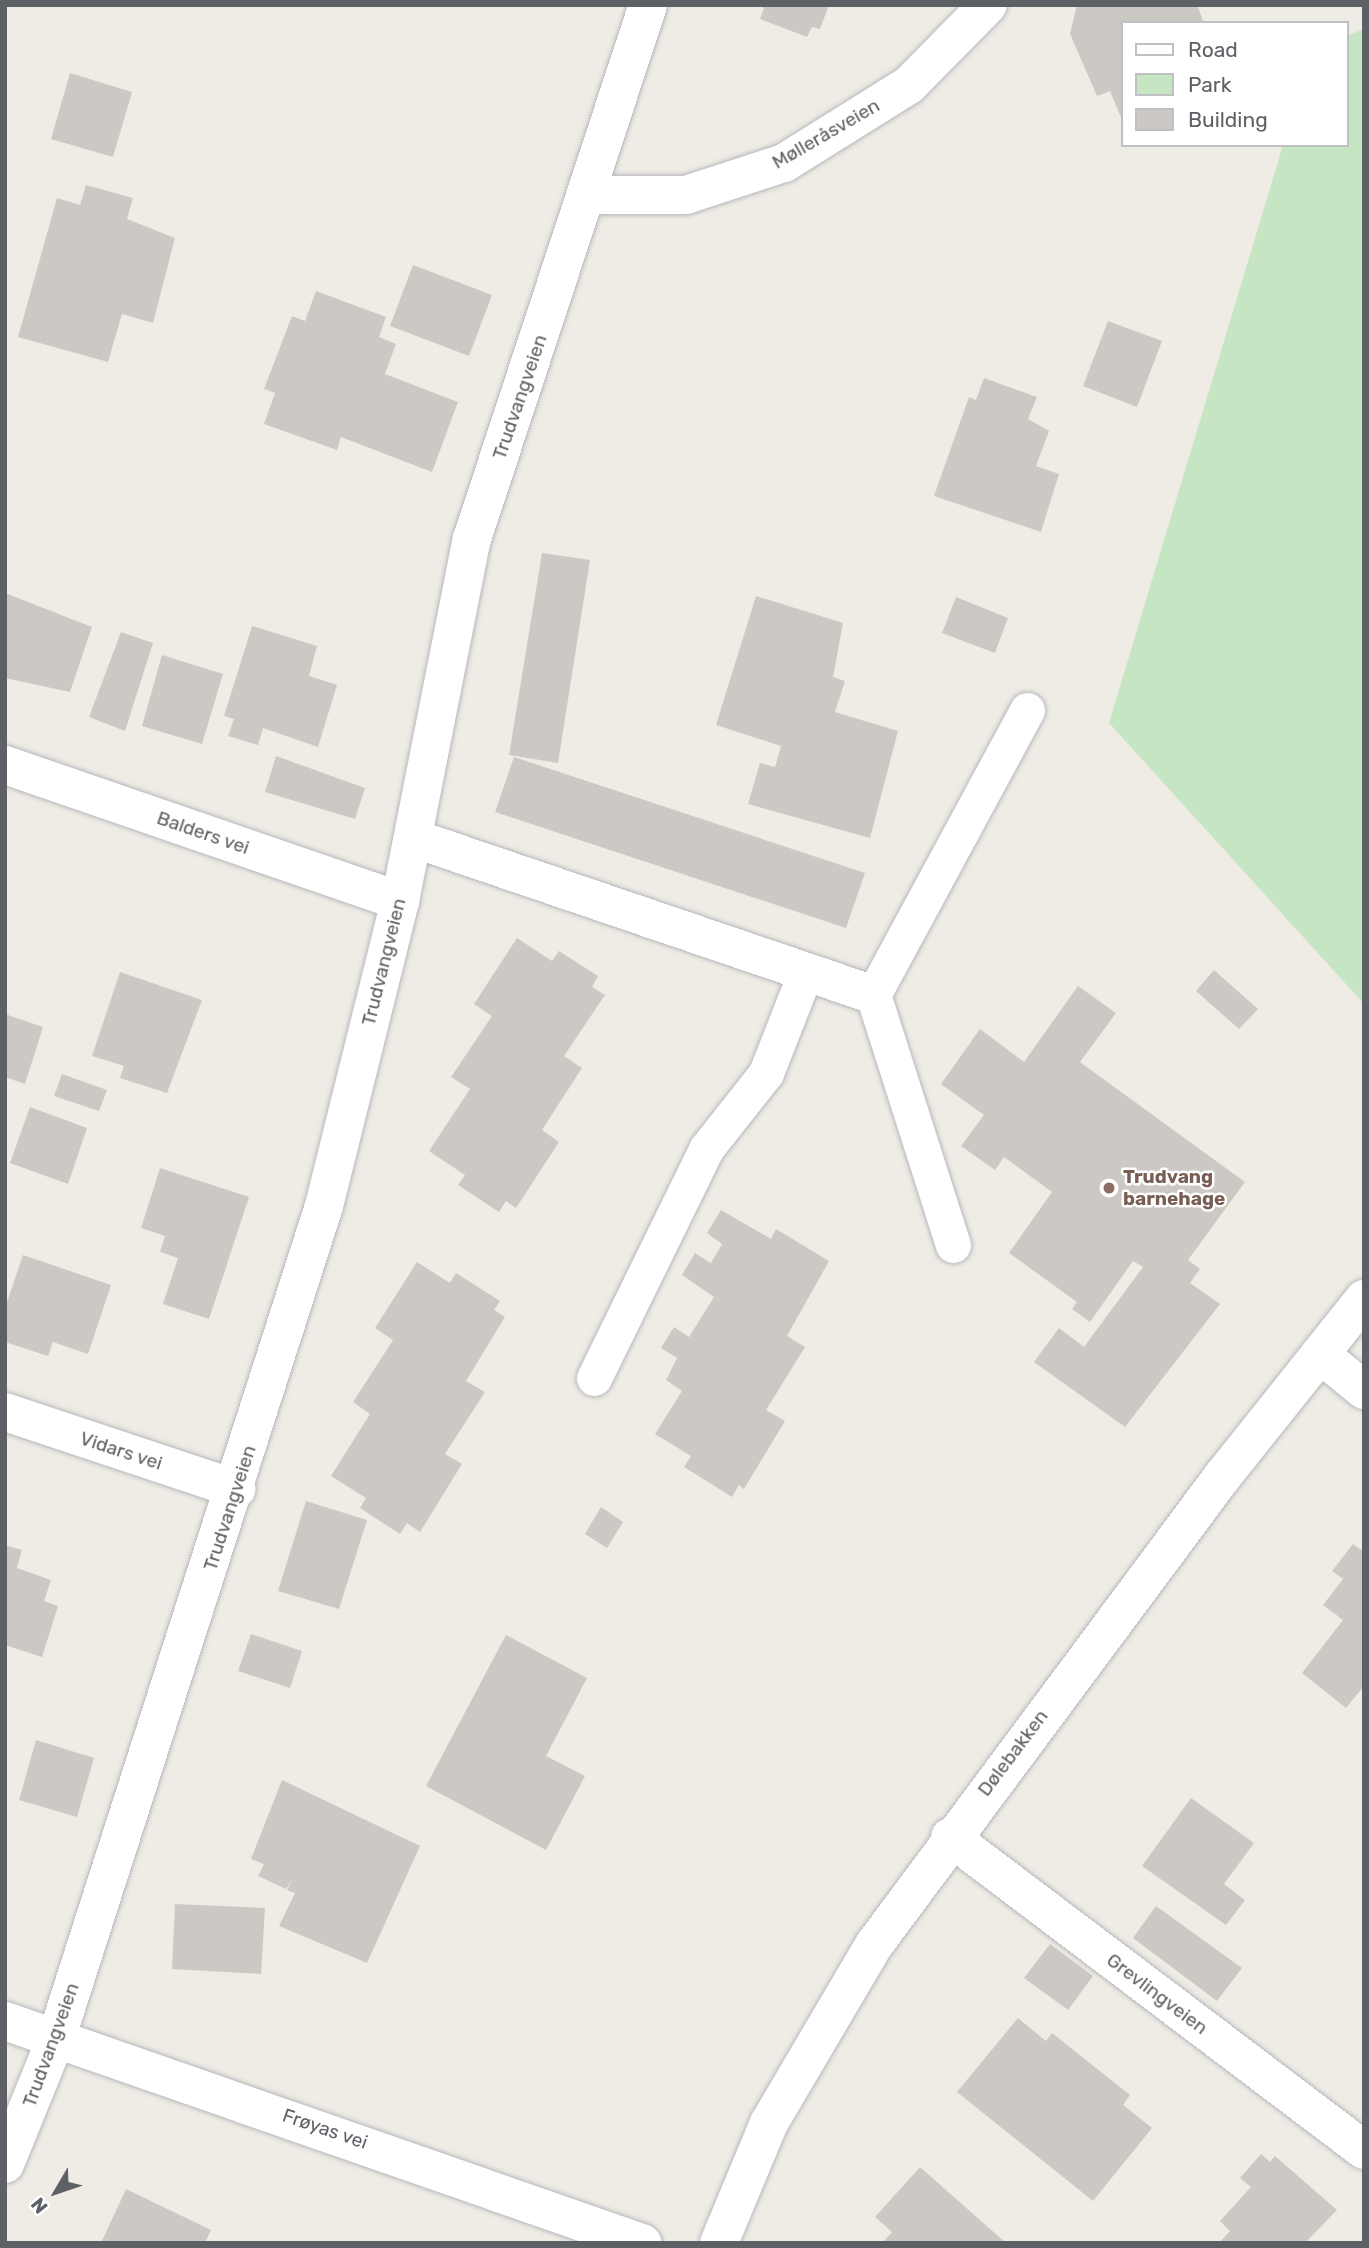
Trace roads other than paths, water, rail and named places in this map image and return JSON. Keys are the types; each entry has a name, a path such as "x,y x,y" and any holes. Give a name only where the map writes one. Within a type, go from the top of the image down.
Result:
{"street":[{"name":"Trudvangveien","path":"5,2164 57,2036 237,1489 324,1206 400,901 472,539 589,195 648,5"},
{"name":"Mølleråsveien","path":"589,195 686,195 785,163 909,85 988,5"},
{"name":"Balders vei","path":"5,765 400,901"},
{"path":"413,838 873,995"},
{"name":"Dølebakken","path":"719,2243 769,2123 818,2033 950,1837 1364,1299"},
{"path":"1320,1354 1364,1390"},
{"name":"Vidars vei","path":"5,1412 237,1489"},
{"name":"Grevlingveien","path":"950,1837 1364,2150"},
{"name":"Frøyas vei","path":"5,2021 57,2036 642,2243"}],"lane":[{"path":"953,1245 873,995 1027,710"},
{"path":"594,1378 706,1149 766,1073 806,971"}],"place":[{"name":"Trudvang barnehage","path":"1109,1188"}]}
